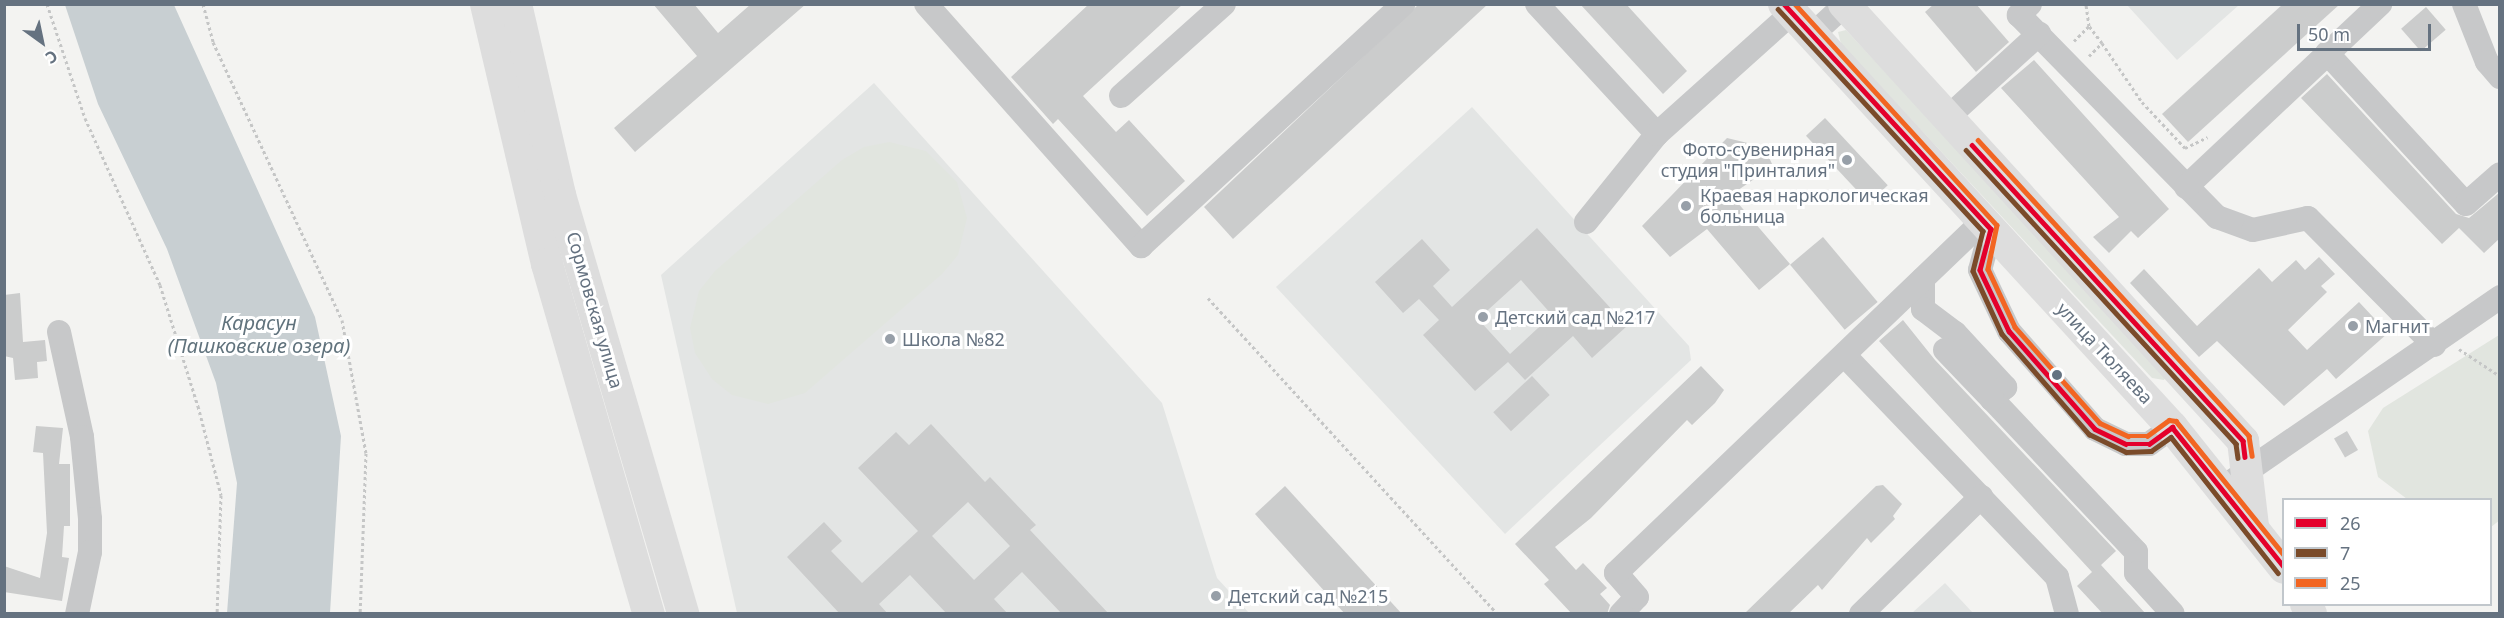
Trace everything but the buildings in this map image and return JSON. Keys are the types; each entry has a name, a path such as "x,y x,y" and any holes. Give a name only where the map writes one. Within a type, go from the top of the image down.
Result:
{"main road":[{"name":"Сормовская улица","path":"496,5 547,264 649,614"},
{"name":"Сормовская улица","path":"496,5 560,195 683,614"},
{"path":"1845,5 2243,441 2234,480 2253,526 2282,567"},
{"name":"улица Тюляева","path":"1796,18 2172,427 2234,480"},
{"path":"2172,427 2204,398"}],"street":[{"path":"926,4 1141,246 1403,4"},
{"path":"1121,96 1224,4"},
{"path":"1537,4 1657,134"},
{"path":"2031,4 2019,15 2217,217 2253,230 2308,218 2445,346"},
{"path":"2186,187 2380,4"},
{"path":"2464,4 2487,62 2499,77"},
{"path":"1586,222 1657,134 1796,18 1845,5"},
{"path":"1947,118 2039,34"},
{"path":"2327,53 2466,204 2499,174"},
{"path":"1621,614 1637,597 1616,573 1846,357 1923,279 1987,225"},
{"path":"1987,225 1980,270 2009,331 2096,429 2126,444 2150,444 2172,427"},
{"path":"1923,279 1923,309 1930,320 1955,333 2006,387 1992,399"},
{"path":"2234,480 2445,346 2499,297"},
{"path":"59,332 82,437 90,519 90,552 77,614"},
{"path":"1945,350 2136,552 2136,573 2173,614"},
{"path":"1846,357 2057,577 2067,614"},
{"path":"1862,614 1982,498"}],"path":[{"path":"47,4 85,118 160,285 198,406 221,495 217,614"},
{"path":"203,4 213,42 342,320 366,453 360,614"},
{"path":"2086,4 2089,26 2142,102 2185,148 2206,135 2224,150"},
{"path":"2067,64 2089,26"},
{"path":"2067,64 2102,42"},
{"path":"1208,298 1498,614"},
{"path":"2445,346 2499,376"}],"shaded area":[{"path":"2127,5 2239,5 2177,60"},
{"path":"1846,30 2167,375 2164,380 2152,378 1841,44 1838,32"},
{"name":"Школа №82","path":"874,83 1162,403 1217,578 1249,613 737,613 661,275"},
{"name":"Детский сад №217","path":"1472,107 1689,346 1691,360 1505,534 1276,287"},
{"path":"889,142 926,151 957,182 967,218 958,255 942,274 805,393 768,404 732,395 712,379 695,353 690,328 699,291 715,271 842,160 864,147"},
{"path":"2499,335 2500,520 2492,526 2492,498 2406,498 2378,477 2368,431 2383,408"},
{"path":"1945,583 1973,613 1912,613"}],"water":[{"name":"Карасун (Пашковские озера)","path":"65,5 174,5 315,317 341,436 330,613 227,613 237,483 216,383 167,249 98,104"}],"transit line":[{"name":"26","path":"1784,4 1991,229 1980,270 2009,331 2095,429 2126,444 2149,444 2172,427 2282,564"},
{"name":"25","path":"1795,4 1997,225 1988,269 2015,327 2100,423 2128,436 2147,436 2169,420 2176,421 2282,553"},
{"name":"7","path":"1778,9 1983,231 1973,271 2002,334 2089,434 2126,452 2151,451 2171,437 2278,573"},
{"name":"25","path":"1978,140 2249,436 2252,456"},
{"name":"26","path":"1972,145 2243,441 2245,457"},
{"name":"7","path":"1966,150 2236,444 2238,458"}],"place":[{"name":"Фото-сувенирная студия \"Принталия\"","path":"1847,160"},
{"name":"Краевая наркологическая больница","path":"1686,206"},
{"name":"Детский сад №217","path":"1483,317"},
{"name":"Магнит","path":"2353,326"},
{"name":"Школа №82","path":"890,339"},
{"name":"Детский сад №215","path":"1216,596"}]}
